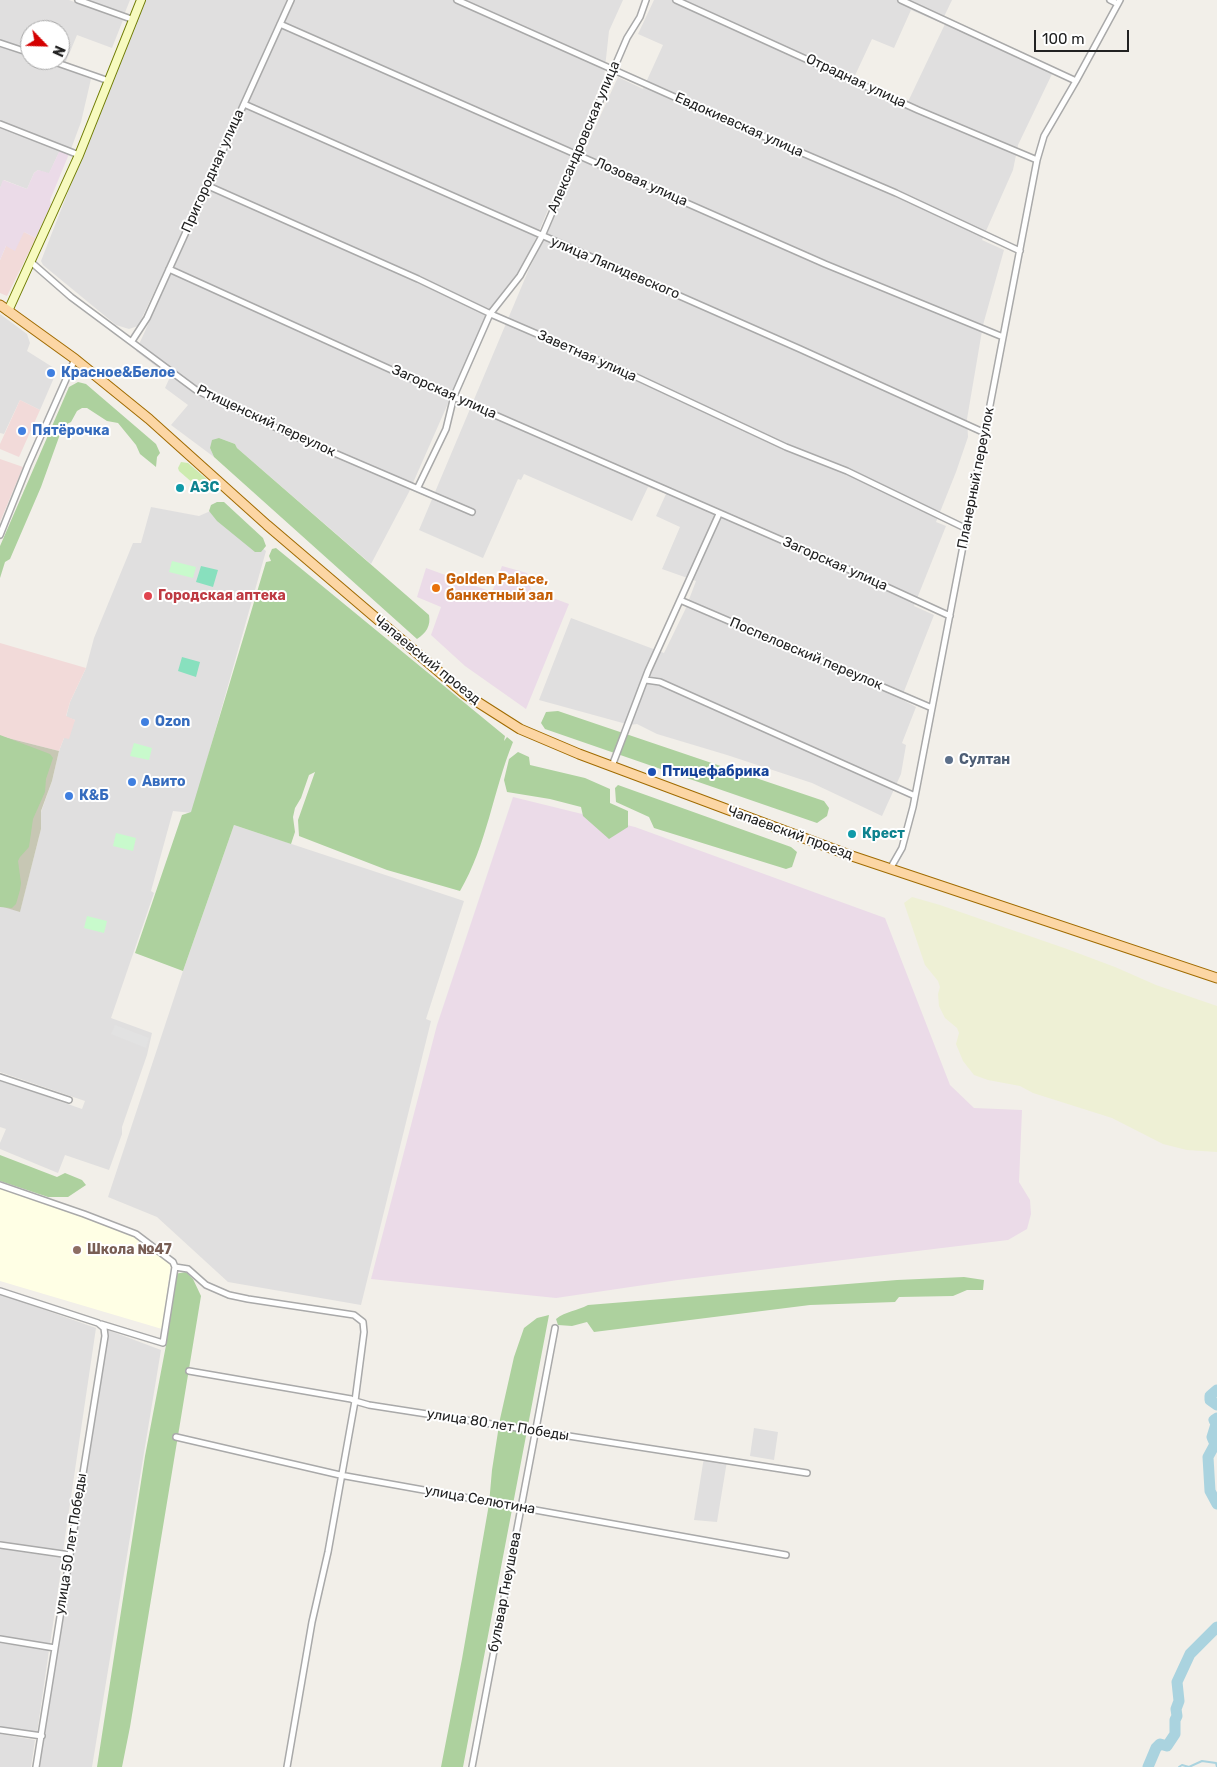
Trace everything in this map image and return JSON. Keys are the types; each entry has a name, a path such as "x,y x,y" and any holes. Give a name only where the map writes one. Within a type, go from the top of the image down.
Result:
{"main road":[{"name":"Чапаевский проезд","path":"0,305 75,359 148,419 267,525 465,694 520,729 571,751 843,853 1217,978"}],"street":[{"path":"78,0 134,20"},
{"path":"8,311 79,154 141,0"},
{"name":"Пригородная улица","path":"132,341 147,318 291,0"},
{"name":"Евдокиевская улица","path":"458,0 744,128 896,193 1020,251"},
{"name":"Александровская улица","path":"418,487 446,429 454,396 490,314 520,276 542,236 576,153 646,0"},
{"name":"Отрадная улица","path":"676,0 918,110 1037,160"},
{"path":"901,0 1076,80"},
{"path":"1110,0 1119,2"},
{"name":"Планерный переулок","path":"890,868 902,848 915,796 1037,160 1044,136 1119,2"},
{"name":"Лозовая улица","path":"280,24 826,264 1003,336"},
{"path":"0,43 20,50"},
{"path":"70,67 109,81"},
{"name":"улица Ляпидевского","path":"244,104 985,432"},
{"path":"0,124 79,154"},
{"name":"Заветная улица","path":"206,185 418,279 490,314 640,379 786,447 847,471 967,529"},
{"name":"Ртищенский переулок","path":"31,262 71,297 196,390 283,431 418,487 472,512"},
{"name":"Загорская улица","path":"169,269 950,616"},
{"path":"0,535 28,465 75,359"},
{"path":"612,766 648,671 719,514"},
{"name":"Поспеловский переулок","path":"680,600 932,708"},
{"path":"646,680 660,682 915,796"},
{"path":"0,1076 69,1100"},
{"path":"0,1185 136,1234 173,1262 176,1267 163,1343 0,1292"},
{"path":"176,1267 188,1269 206,1285 229,1295 354,1315 363,1322 364,1332 355,1402 340,1475 328,1552 312,1622 287,1767"},
{"name":"улица 50 лет Победы","path":"36,1767 105,1336 104,1328 98,1324"},
{"name":"бульвар Гнеушева","path":"472,1767 555,1328"},
{"name":"улица 80 лет Победы","path":"189,1370 352,1399 355,1402 807,1473"},
{"name":"улица Селютина","path":"176,1437 340,1475 786,1554"},
{"path":"0,1545 70,1555"},
{"path":"0,1639 55,1648"},
{"path":"0,1730 42,1736"}],"shaded area":[{"path":"0,0 69,0 123,20 112,48 77,35 70,52 70,20 20,20 20,47 0,40"},
{"path":"82,0 130,0 124,15"},
{"path":"143,0 287,0 138,326 129,329 116,325 43,265 41,261"},
{"path":"295,0 623,0 609,31 604,77 536,238 517,276 490,308 409,492 371,564 237,448 235,444 219,438 210,448 214,457 171,425 188,405 165,388 170,377 136,351"},
{"path":"654,0 952,0 941,23 911,10 894,48 872,39 851,84 905,108 945,24 1052,74 1018,145 1013,170 982,240 1004,250 983,325 967,419 968,437 936,522 946,526 914,606 934,615 901,699 916,707 902,743 906,745 901,774 882,816 812,783 657,734 637,724 630,725 539,700 571,618 664,653 685,610 696,581 662,569 680,527 656,516 666,494 648,487 632,521 524,474 521,480 518,479 483,558 419,530 529,269 618,77 643,89 663,45 638,34"},
{"path":"0,45 20,52 20,70 67,70 91,79 81,122 71,149 0,123"},
{"path":"0,127 60,150 49,174 38,170 34,173 27,189 4,180 0,188"},
{"path":"60,150 69,154 50,200 51,205 36,238 24,232 15,251 6,246 0,260 0,188 3,180 27,189 34,173 38,170 49,173"},
{"path":"24,232 36,238 7,296 0,293 0,260 6,246"},
{"path":"0,314 27,334 30,343 27,351 54,368 56,373 40,410 20,400 4,434 0,433"},
{"path":"20,400 40,410 19,457 0,449 0,444"},
{"path":"0,459 23,467 0,522"},
{"path":"151,507 199,516 215,509 266,551 192,813 173,811 151,891 154,893 111,1018 152,1033 147,1055 122,1127 122,1134 109,1170 65,1155 58,1173 0,1149 0,1143 6,1129 0,1127 0,1080 82,1109 85,1101 0,1072 0,906 20,911 41,829 41,812 52,781 59,751 64,738 75,720 66,717 70,702 86,668 94,638 133,543 141,543"},
{"path":"502,566 527,573 531,590 569,604 526,709 465,666 431,635 441,607 417,597 426,568 492,592"},
{"path":"0,643 86,668 70,702 66,716 75,720 69,739 64,738 59,751 0,736"},
{"path":"0,736 59,751 52,781 41,811 41,829 20,912 0,906"},
{"path":"513,797 635,827 885,918 950,1085 974,1108 1022,1110 1019,1182 1030,1200 1031,1214 1027,1229 1008,1240 678,1280 556,1298 371,1279 437,1025"},
{"path":"234,825 464,901 426,1019 431,1021 361,1305 228,1282 157,1217 108,1197"},
{"path":"912,897 1067,949 1156,985 1217,1006 1217,1152 1187,1150 1163,1144 1112,1118 1033,1093 1020,1086 988,1080 974,1075 963,1061 956,1044 959,1033 957,1028 945,1018 939,1006 938,994 940,987 938,981 925,965 904,903"},
{"path":"115,1025 149,1038 146,1048 111,1034"},
{"name":"Школа №47","path":"0,1188 84,1216 136,1237 171,1264 162,1329 0,1281"},
{"path":"0,1294 96,1328 63,1551 0,1542"},
{"path":"108,1330 161,1350 92,1767 38,1767"},
{"path":"754,1428 778,1432 774,1460 750,1456"},
{"path":"704,1457 727,1461 717,1522 694,1520"},
{"path":"0,1548 63,1557 50,1644 0,1636"},
{"path":"0,1643 49,1650 37,1733 0,1727"},
{"path":"0,1734 35,1740 31,1767 0,1767"}],"green space":[{"path":"78,382 86,384 156,444 160,453 157,457 156,467 140,454 136,445 118,423 107,421 87,408 77,411 71,422 63,426 41,487 10,559 5,562 0,578 0,546 69,387"},
{"path":"219,438 235,444 237,448 429,615 428,626 423,634 417,639 214,457 210,448 212,440"},
{"path":"181,462 188,463 210,482 210,488 207,491 202,491 179,471 178,468"},
{"path":"217,502 224,502 263,538 266,546 261,552 255,552 217,521 209,511 211,505"},
{"path":"276,548 505,736 504,741 507,737 513,742 477,855 460,891 387,870 299,836 298,820 315,772 309,775 301,798 295,808 293,817 295,832 291,844 234,825 183,971 135,953 182,815 191,812 266,562 271,561 269,556 272,549"},
{"path":"172,561 196,567 193,578 169,572"},
{"path":"201,566 218,570 213,587 196,582"},
{"path":"182,657 200,662 196,677 178,671"},
{"path":"558,711 824,801 829,808 827,816 817,823 545,729 541,723 546,712"},
{"path":"0,735 50,754 53,758 46,779 45,792 33,819 29,847 18,861 21,883 16,904 12,908 0,907"},
{"path":"134,743 152,748 149,760 130,756"},
{"path":"518,752 529,757 530,765 585,778 610,789 610,803 628,811 628,827 609,839 583,816 581,807 550,799 507,792 504,780 509,759"},
{"path":"618,785 791,847 797,852 792,867 786,869 654,828 649,817 616,802 615,788"},
{"path":"116,833 136,838 133,851 113,846"},
{"path":"87,916 107,921 104,933 84,928"},
{"path":"0,1155 57,1177 65,1173 82,1180 86,1185 68,1197 48,1197 0,1181"},
{"path":"186,1272 193,1279 201,1296 130,1727 122,1767 97,1767 145,1456 167,1340 166,1332 174,1274"},
{"path":"964,1277 984,1280 983,1290 967,1290 953,1296 899,1297 895,1302 810,1305 594,1332 587,1322 572,1326 558,1325 556,1319 588,1305 897,1280"},
{"path":"549,1315 463,1767 441,1767 489,1504 500,1419 514,1357 524,1328 537,1318"}],"waterway":[{"path":"1217,1390 1210,1396 1210,1400 1217,1405"},
{"path":"1217,1418 1214,1420 1216,1424 1212,1437 1215,1444 1208,1457 1210,1491 1217,1504"},
{"path":"1148,1767 1156,1748 1160,1744 1167,1746 1175,1734 1176,1709 1179,1701 1177,1682 1190,1654 1217,1627"},
{"path":"1179,1767 1182,1765 1189,1767 1202,1761 1216,1763 1217,1767"}],"place":[{"name":"Красное&Белое","path":"51,373"},
{"name":"Пятёрочка","path":"22,431"},
{"name":"АЗС","path":"180,488"},
{"name":"Golden Palace, банкетный зал","path":"436,588"},
{"name":"Городская аптека","path":"148,596"},
{"name":"Ozon","path":"145,722"},
{"name":"Султан","path":"949,760"},
{"name":"Птицефабрика","path":"652,772"},
{"name":"Авито","path":"132,782"},
{"name":"К&Б","path":"69,796"},
{"name":"Крест","path":"852,834"},
{"name":"Школа №47","path":"77,1250"}]}
